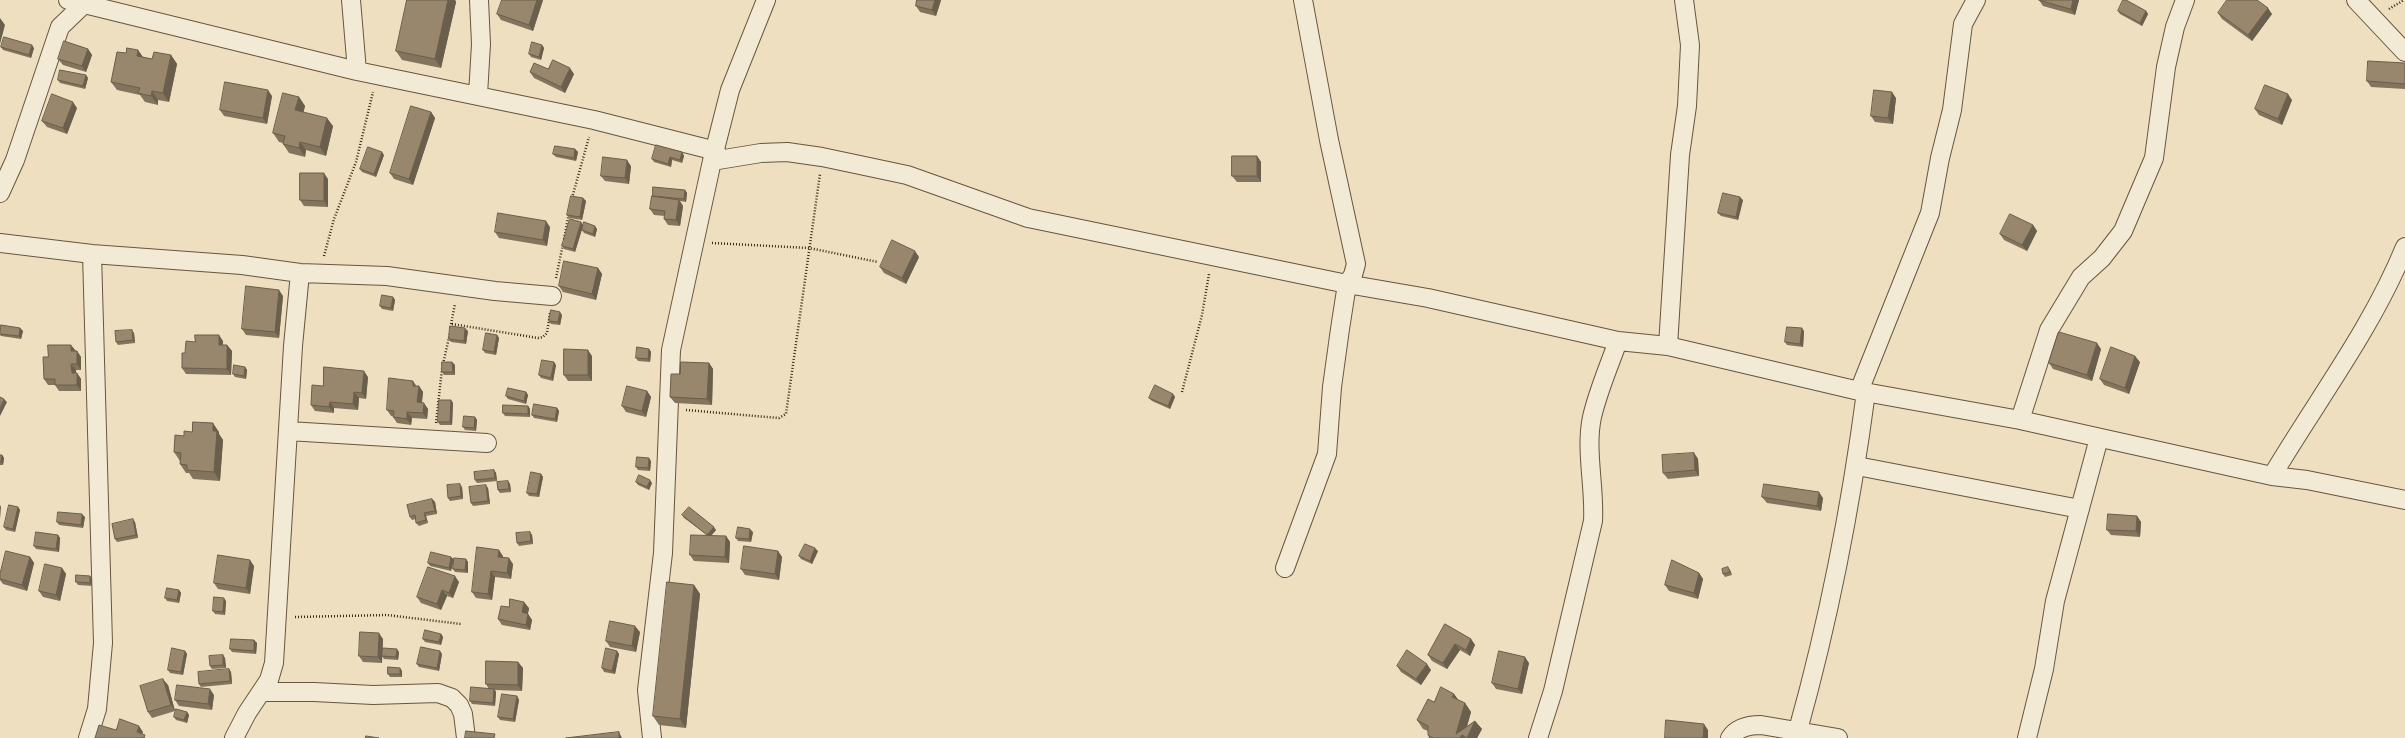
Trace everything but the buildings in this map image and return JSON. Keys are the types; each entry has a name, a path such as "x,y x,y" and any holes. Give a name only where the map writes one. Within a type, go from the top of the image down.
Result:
{"street":[{"path":"351,0 357,71"},
{"path":"478,95 481,44 479,0"},
{"path":"652,738 647,690 663,553 670,350 730,90 766,0"},
{"path":"1285,568 1327,454 1332,387 1347,284 1353,275 1356,264 1329,140 1303,0"},
{"path":"1668,346 1679,162 1687,106 1690,44 1684,0"},
{"path":"1798,730 1819,653 1857,466 1863,391 1930,213 1940,158 1952,110 1963,24 1976,0"},
{"path":"2020,420 2049,330 2081,277 2102,258 2123,231 2154,158 2166,67 2175,27 2185,0"},
{"path":"2356,0 2405,52"},
{"path":"0,193 15,160 60,27 77,2 357,71 594,120 714,156 787,152 822,157 907,175 1028,218 1347,284 1435,300 1618,341 1668,346 1863,391 2020,420 2272,476 2307,480 2405,500"},
{"path":"0,243 92,254 242,265 300,273 387,276 495,292 552,296"},
{"path":"2272,476 2362,334 2394,275 2405,247"},
{"path":"88,738 97,709 103,643 92,254"},
{"path":"234,738 247,713 269,680 274,663 288,431 300,273"},
{"path":"1538,738 1553,691 1593,521 1594,499 1590,436 1592,418 1618,341"},
{"path":"288,431 487,443"},
{"path":"2027,738 2044,669 2055,601 2099,438"},
{"path":"1857,466 2080,509"},
{"path":"261,692 314,692 373,696 438,694 452,698 459,705 463,714 466,738"},
{"path":"1730,738 1741,728 1749,725 1798,730 1838,738"}],"path":[{"path":"320,273 334,219 356,162 377,75"},
{"path":"571,202 594,120"},
{"path":"668,408 733,416 784,417 786,414 822,157"},
{"path":"452,324 544,337 547,333 552,296 570,210"},
{"path":"694,242 809,248 878,262"},
{"path":"1182,392 1202,315 1213,256"},
{"path":"435,439 440,380 459,286"},
{"path":"276,617 387,615 460,624"}]}
